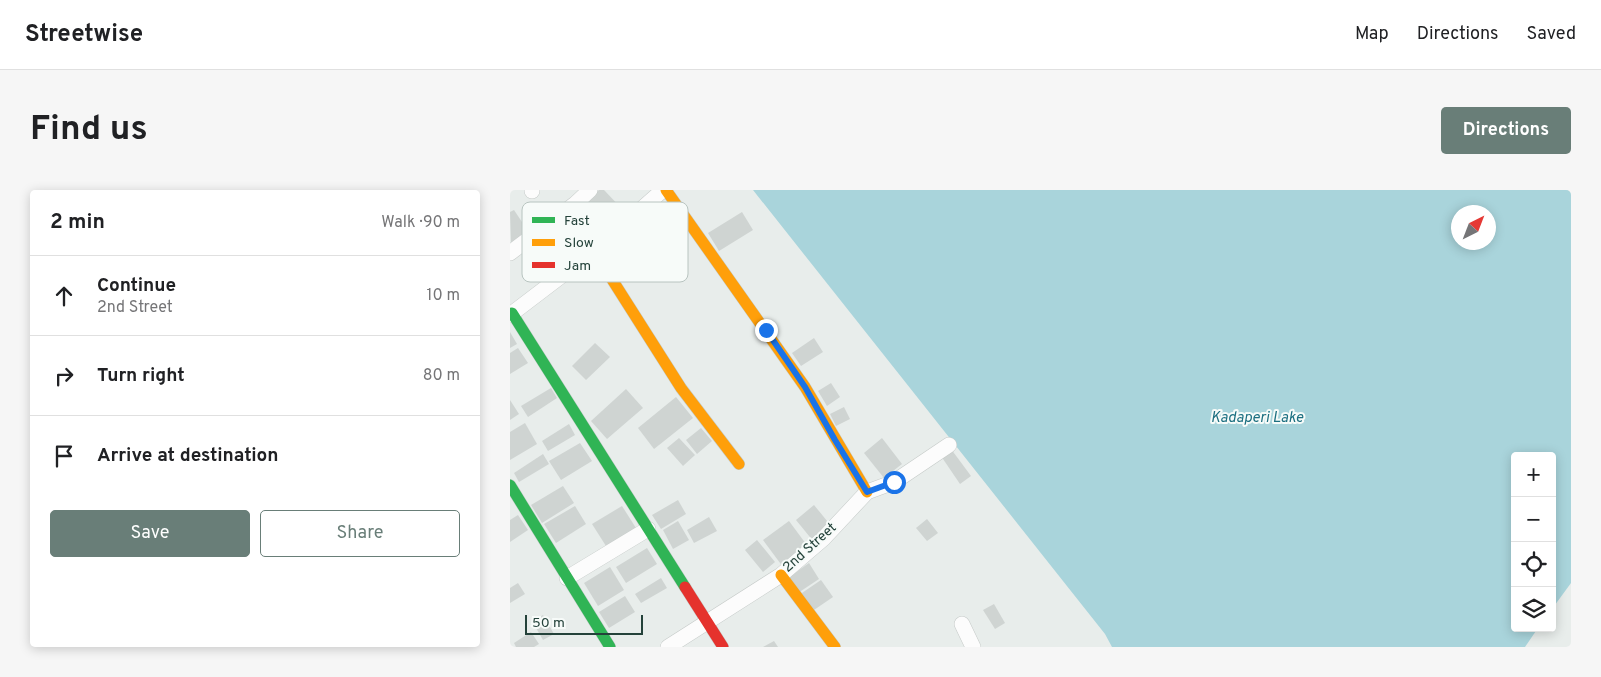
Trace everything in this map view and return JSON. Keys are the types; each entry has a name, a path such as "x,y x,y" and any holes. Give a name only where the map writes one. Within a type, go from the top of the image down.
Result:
{"street":[{"path":"577,202 590,190"},
{"path":"649,202 663,190"},
{"path":"666,190 674,202"},
{"path":"688,222 805,387 867,492"},
{"path":"510,253 522,244"},
{"path":"553,282 511,314 723,647"},
{"path":"614,282 681,388 739,464"},
{"name":"2nd Street","path":"668,647 781,575 823,539 867,492 894,482 948,445"},
{"path":"510,485 610,647"},
{"path":"567,578 648,528"},
{"path":"781,575 835,647"},
{"path":"962,624 973,647"}],"water":[{"name":"Kadaperi Lake","path":"753,190 1571,190 1571,583 1556,604 1556,452 1511,452 1511,632 1535,632 1525,647 1112,647 1105,634"}],"building":[{"path":"599,190 604,190 615,202 586,202"},
{"path":"514,210 522,222 522,235 511,243 510,212"},
{"path":"742,212 753,230 719,251 708,233"},
{"path":"510,332 517,344 510,348"},
{"path":"814,338 823,352 801,366 792,353"},
{"path":"595,343 610,357 586,380 572,366"},
{"path":"518,348 528,363 510,374 510,353"},
{"path":"831,383 840,397 827,406 818,391"},
{"path":"551,388 557,398 528,417 521,406"},
{"path":"626,389 643,408 607,439 591,421"},
{"path":"676,397 693,418 654,449 638,428"},
{"path":"510,400 519,414 510,420"},
{"path":"844,407 850,419 836,426 830,414"},
{"path":"525,423 537,444 510,460 510,432"},
{"path":"569,424 575,435 548,451 542,441"},
{"path":"701,428 712,441 697,454 686,440"},
{"path":"679,438 695,455 683,466 667,448"},
{"path":"882,438 902,464 884,478 864,453"},
{"path":"580,443 592,461 561,480 549,461"},
{"path":"951,449 971,476 960,484 941,456"},
{"path":"543,454 549,464 519,482 514,473"},
{"path":"563,486 574,503 542,523 531,505"},
{"path":"678,500 686,514 661,529 652,515"},
{"path":"814,505 832,527 814,542 796,520"},
{"path":"575,506 586,524 556,543 544,524"},
{"path":"622,506 636,528 606,546 592,524"},
{"path":"518,515 528,530 510,542 510,520"},
{"path":"709,517 717,531 694,543 687,530"},
{"path":"927,519 938,533 927,541 916,528"},
{"path":"678,521 689,540 673,549 663,530"},
{"path":"789,521 809,548 783,567 763,540"},
{"path":"757,540 775,562 763,572 745,550"},
{"path":"647,548 657,564 626,583 616,567"},
{"path":"809,563 819,579 798,593 788,578"},
{"path":"610,567 624,590 598,606 584,583"},
{"path":"661,578 667,588 641,603 635,594"},
{"path":"821,580 833,597 811,612 799,595"},
{"path":"518,583 525,594 510,603 510,588"},
{"path":"625,596 635,612 609,628 599,612"},
{"path":"994,604 1005,623 995,629 983,610"},
{"path":"543,615 554,634 543,640 532,621"},
{"path":"531,632 539,644 534,647 516,647 514,643"},
{"path":"774,641 778,647 763,647"}],"traffic: fast":[{"path":"512,313 685,587"},
{"path":"510,485 610,647"}],"traffic: slow":[{"path":"666,190 674,202"},
{"path":"688,221 805,387 867,492"},
{"path":"614,282 681,388 739,464"},
{"path":"781,575 835,647"}],"traffic: jam":[{"path":"685,587 723,647"}],"route":[{"path":"766,330 805,387 867,492 894,482"}]}
